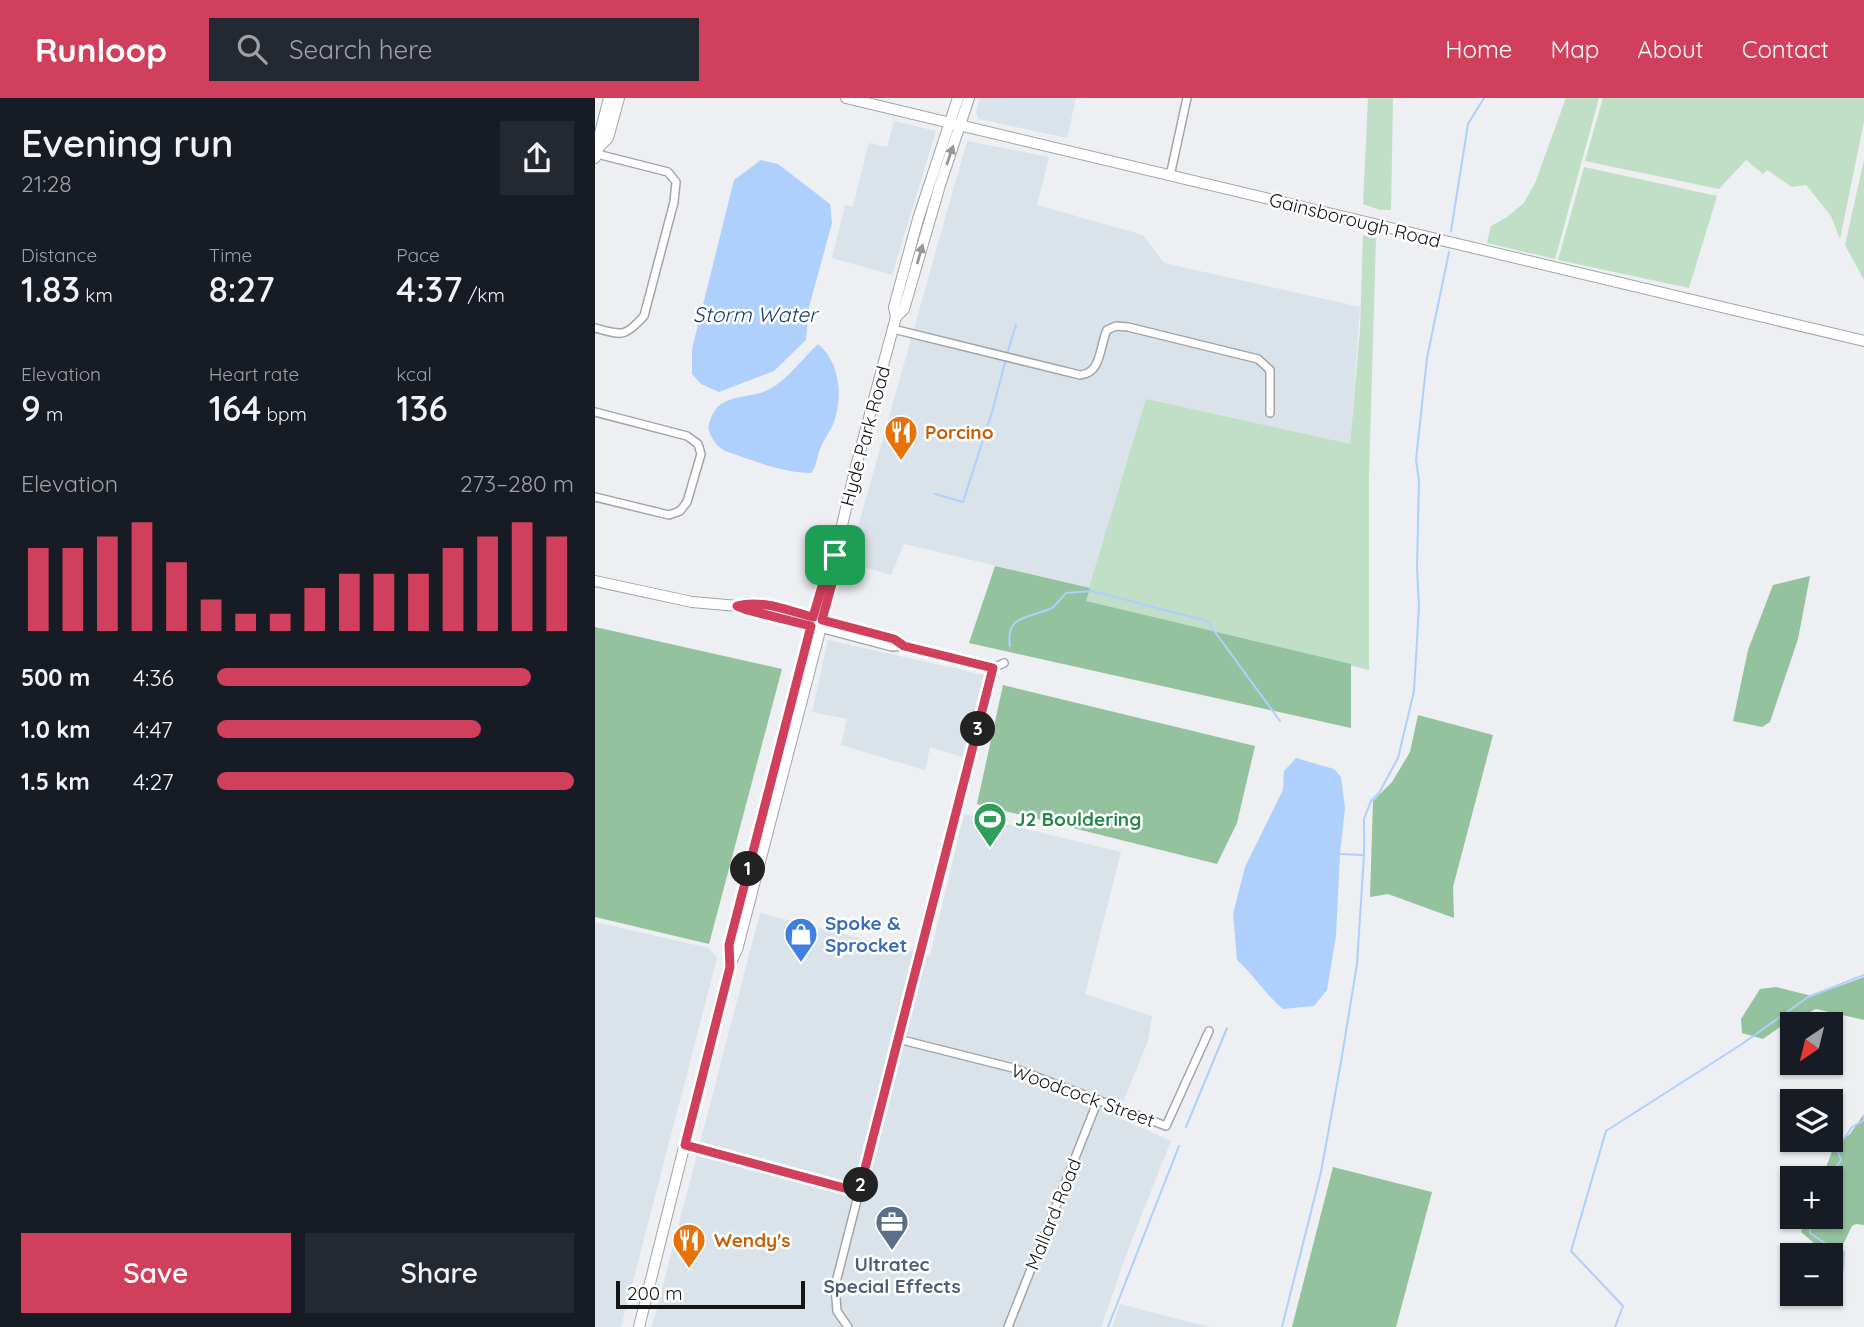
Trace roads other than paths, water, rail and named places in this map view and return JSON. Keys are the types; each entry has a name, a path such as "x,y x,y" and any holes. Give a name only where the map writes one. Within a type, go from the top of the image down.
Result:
{"main road":[{"path":"597,153 609,98"},
{"path":"597,153 608,138 619,98"},
{"name":"Gainsborough Road","path":"846,98 1864,341"},
{"name":"Hyde Park Road","path":"955,125 958,98"},
{"name":"Hyde Park Road","path":"639,1327 730,964 737,950 816,623 836,569 835,555 896,317 894,307 905,266 955,125 969,98"},
{"path":"595,581 692,602 737,606 758,604 816,623"}],"street":[{"path":"1170,176 1187,98"},
{"path":"595,328 621,334 631,331 644,316 674,202 676,182 668,172 597,153"},
{"path":"893,329 1086,375 1094,369 1107,330 1116,326 1128,327 1258,359 1270,370 1270,413"},
{"path":"595,412 687,436 698,444 701,454 687,502 680,511 669,515 595,497"},
{"path":"816,623 893,647 904,646 993,668 1004,663"},
{"path":"848,1327 837,1311 835,1286 993,668"},
{"name":"Woodcock Street","path":"898,1039 1013,1068 1166,1126 1209,1031"},
{"name":"Mallard Road","path":"1008,1327 1098,1100"},
{"path":"685,1145 859,1192"}],"water":[{"name":"Storm Water","path":"761,160 778,164 830,204 832,223 809,307 806,340 774,371 719,392 701,384 692,374 692,349 734,180"},
{"name":"Storm Water","path":"818,344 831,360 839,391 834,422 811,473 769,466 728,452 717,445 708,427 715,410 721,404 777,385"},
{"path":"1296,758 1334,769 1341,777 1345,808 1336,936 1327,990 1314,1006 1283,1009 1237,960 1233,914 1245,867 1283,790 1284,771"}],"waterway":[{"path":"1451,231 1468,124 1484,98"},
{"path":"1282,1327 1321,1172 1357,964 1364,819 1371,801 1379,793 1398,758 1414,691 1419,606 1419,481 1416,460 1427,358 1449,252"},
{"path":"1007,354 1016,325"},
{"path":"935,494 963,502 1006,359"},
{"path":"1010,646 1009,636 1015,623 1050,609 1066,593 1092,591 1207,621 1280,721"},
{"path":"1340,854 1363,855"},
{"path":"1615,1327 1623,1306 1571,1251 1606,1131 1742,1044 1808,997 1864,975"},
{"path":"1186,1127 1227,1028"},
{"path":"1837,1166 1841,1160 1837,1149 1852,1127 1864,1120 1864,1116"},
{"path":"1108,1327 1179,1146"},
{"path":"1810,1229 1810,1233 1825,1243"},
{"path":"1843,1252 1843,1270"}],"place":[{"name":"Porcino","path":"901,462"},
{"name":"J2 Bouldering","path":"990,849"},
{"name":"Spoke & Sprocket","path":"801,964"},
{"name":"Ultratec Special Effects","path":"892,1252"},
{"name":"Wendy's","path":"689,1270"}]}
